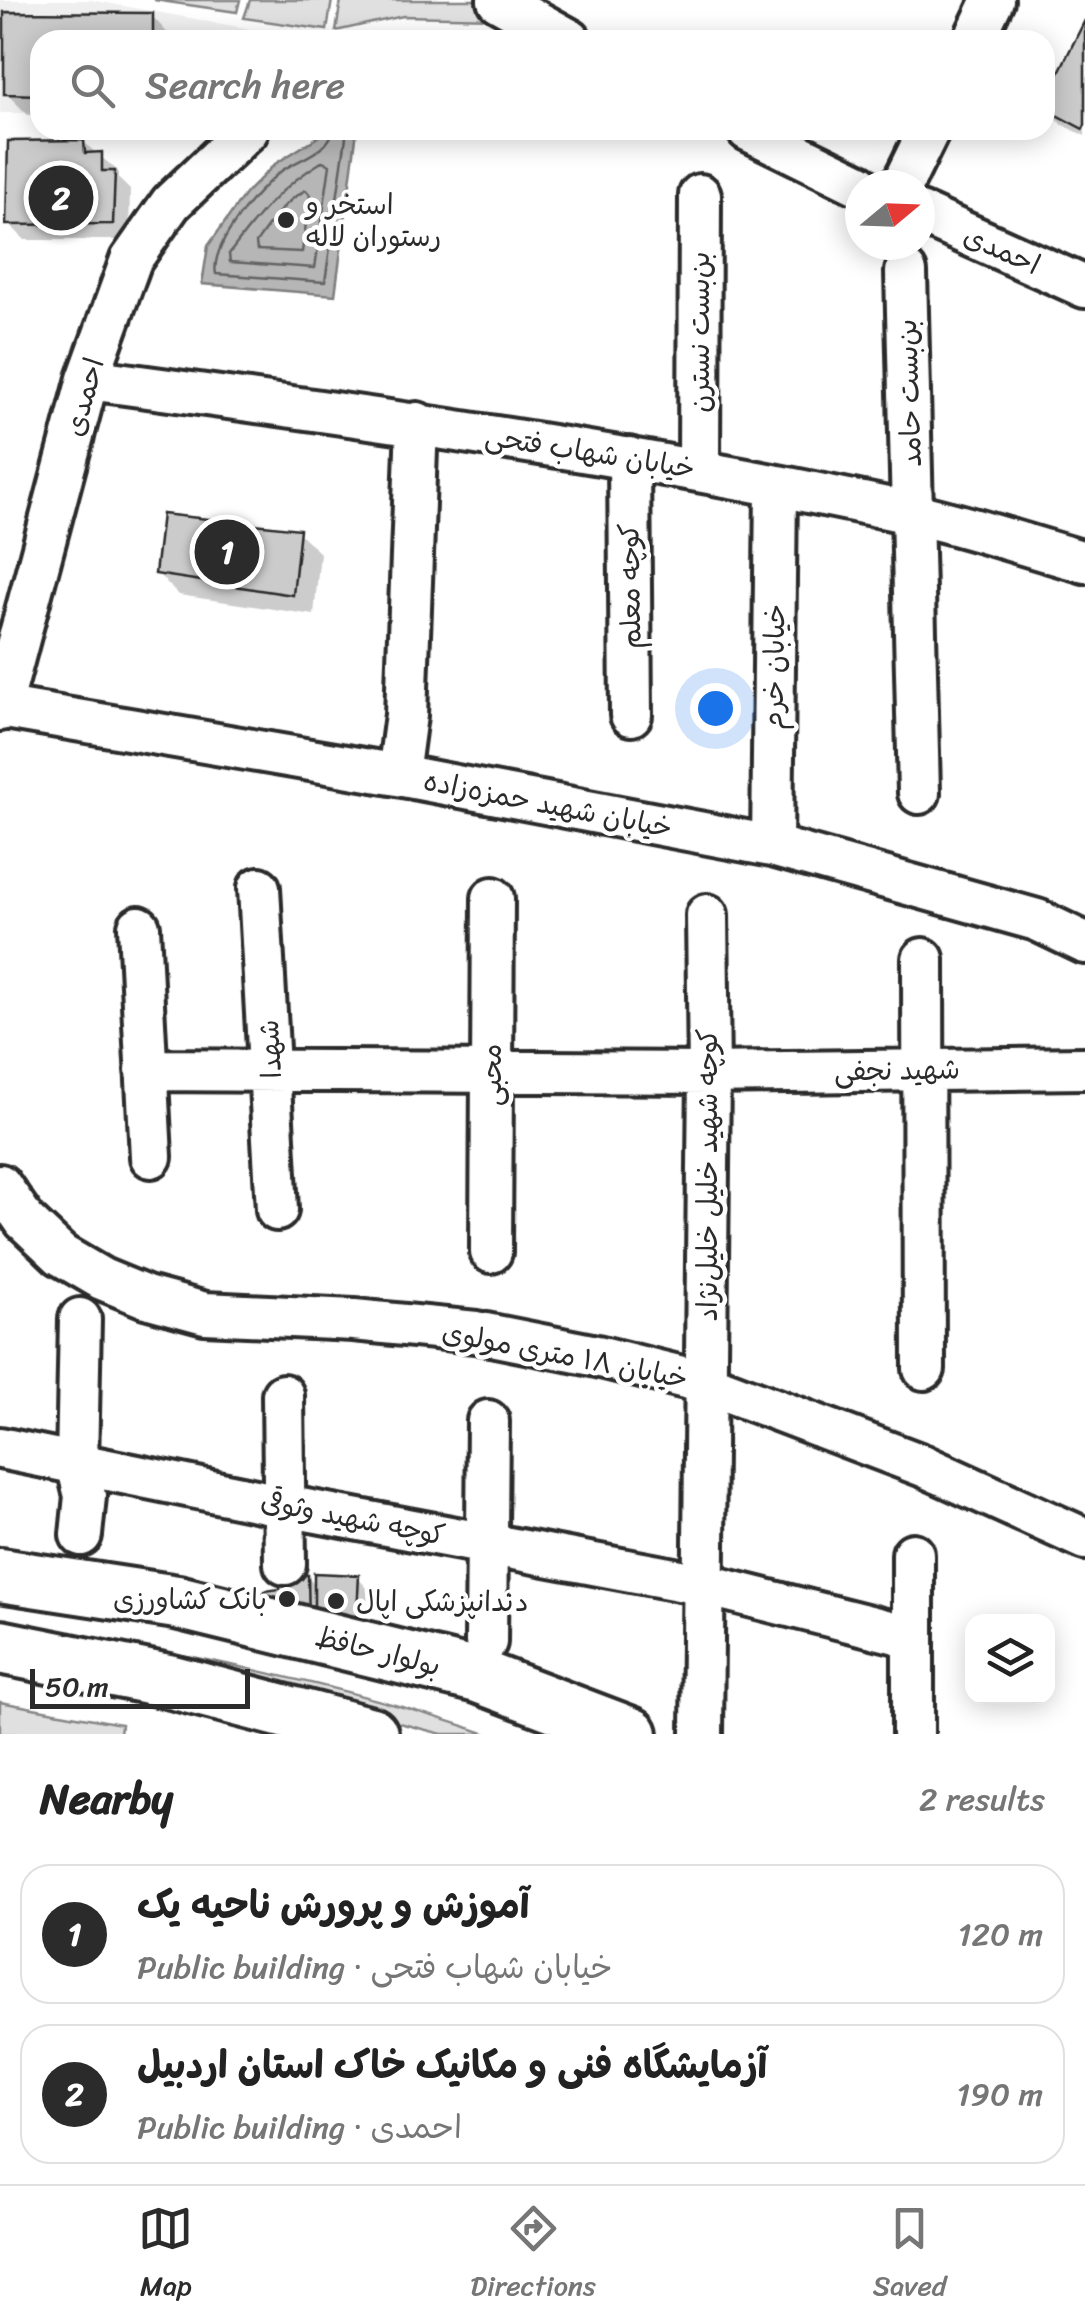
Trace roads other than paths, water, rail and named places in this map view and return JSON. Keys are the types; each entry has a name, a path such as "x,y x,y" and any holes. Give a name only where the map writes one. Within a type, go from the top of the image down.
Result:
{"main road":[{"name":"بولوار حافظ","path":"0,1575 176,1602 427,1663 478,1676 632,1734"},
{"path":"0,1647 168,1681 366,1733"}],"street":[{"path":"498,0 552,30"},
{"path":"979,30 993,0"},
{"name":"احمدی","path":"0,708 88,379 131,260 170,203 237,140"},
{"path":"768,140 845,178"},
{"path":"909,170 924,140"},
{"name":"بن‌بست نسترن","path":"699,469 700,196"},
{"name":"احمدی","path":"935,220 1085,287"},
{"name":"بن‌بست حامد","path":"906,272 919,793"},
{"name":"خیابان شهاب فتحی","path":"88,379 417,423 699,469 912,514 1085,562"},
{"path":"398,775 406,715 417,423"},
{"name":"کوچه معلم","path":"628,458 631,714"},
{"name":"خیابان خرم","path":"772,846 776,488"},
{"name":"خیابان شهید حمزه‌زاده","path":"0,708 398,775 772,846 1037,920 1085,943"},
{"name":"شهدا","path":"259,888 278,1210"},
{"name":"محبی","path":"491,1252 493,898"},
{"name":"کوچه شهید خلیل خلیل‌نژاد","path":"702,1734 706,1584 707,915"},
{"path":"139,927 151,1156"},
{"path":"923,959 924,1369"},
{"name":"شهید نجفی","path":"146,1070 709,1073 1085,1068"},
{"name":"خیابان ۱۸ متری مولوی","path":"0,1185 25,1221 61,1255 146,1297 205,1313 354,1320 476,1332 706,1383 924,1466 1085,1539"},
{"path":"80,1320 77,1464 85,1496 81,1535"},
{"path":"282,1395 285,1564"},
{"path":"486,1642 488,1421"},
{"name":"کوچه شهید وثوقی","path":"0,1448 284,1506 706,1584 913,1637"},
{"path":"912,1554 913,1734"}],"water":[{"name":"استخر و رستوران لاله","path":"313,140 356,140 335,295 202,284 208,246 245,194 275,164"}],"place":[{"name":"آزمایشگاه فنی و مکانیک خاک استان اردبیل","path":"61,198"},
{"name":"استخر و رستوران لاله","path":"286,220"},
{"name":"آموزش و پرورش ناحیه یک","path":"227,552"},
{"name":"بانک کشاورزی","path":"287,1599"},
{"name":"دندانپزشکی اپال","path":"336,1601"}]}
